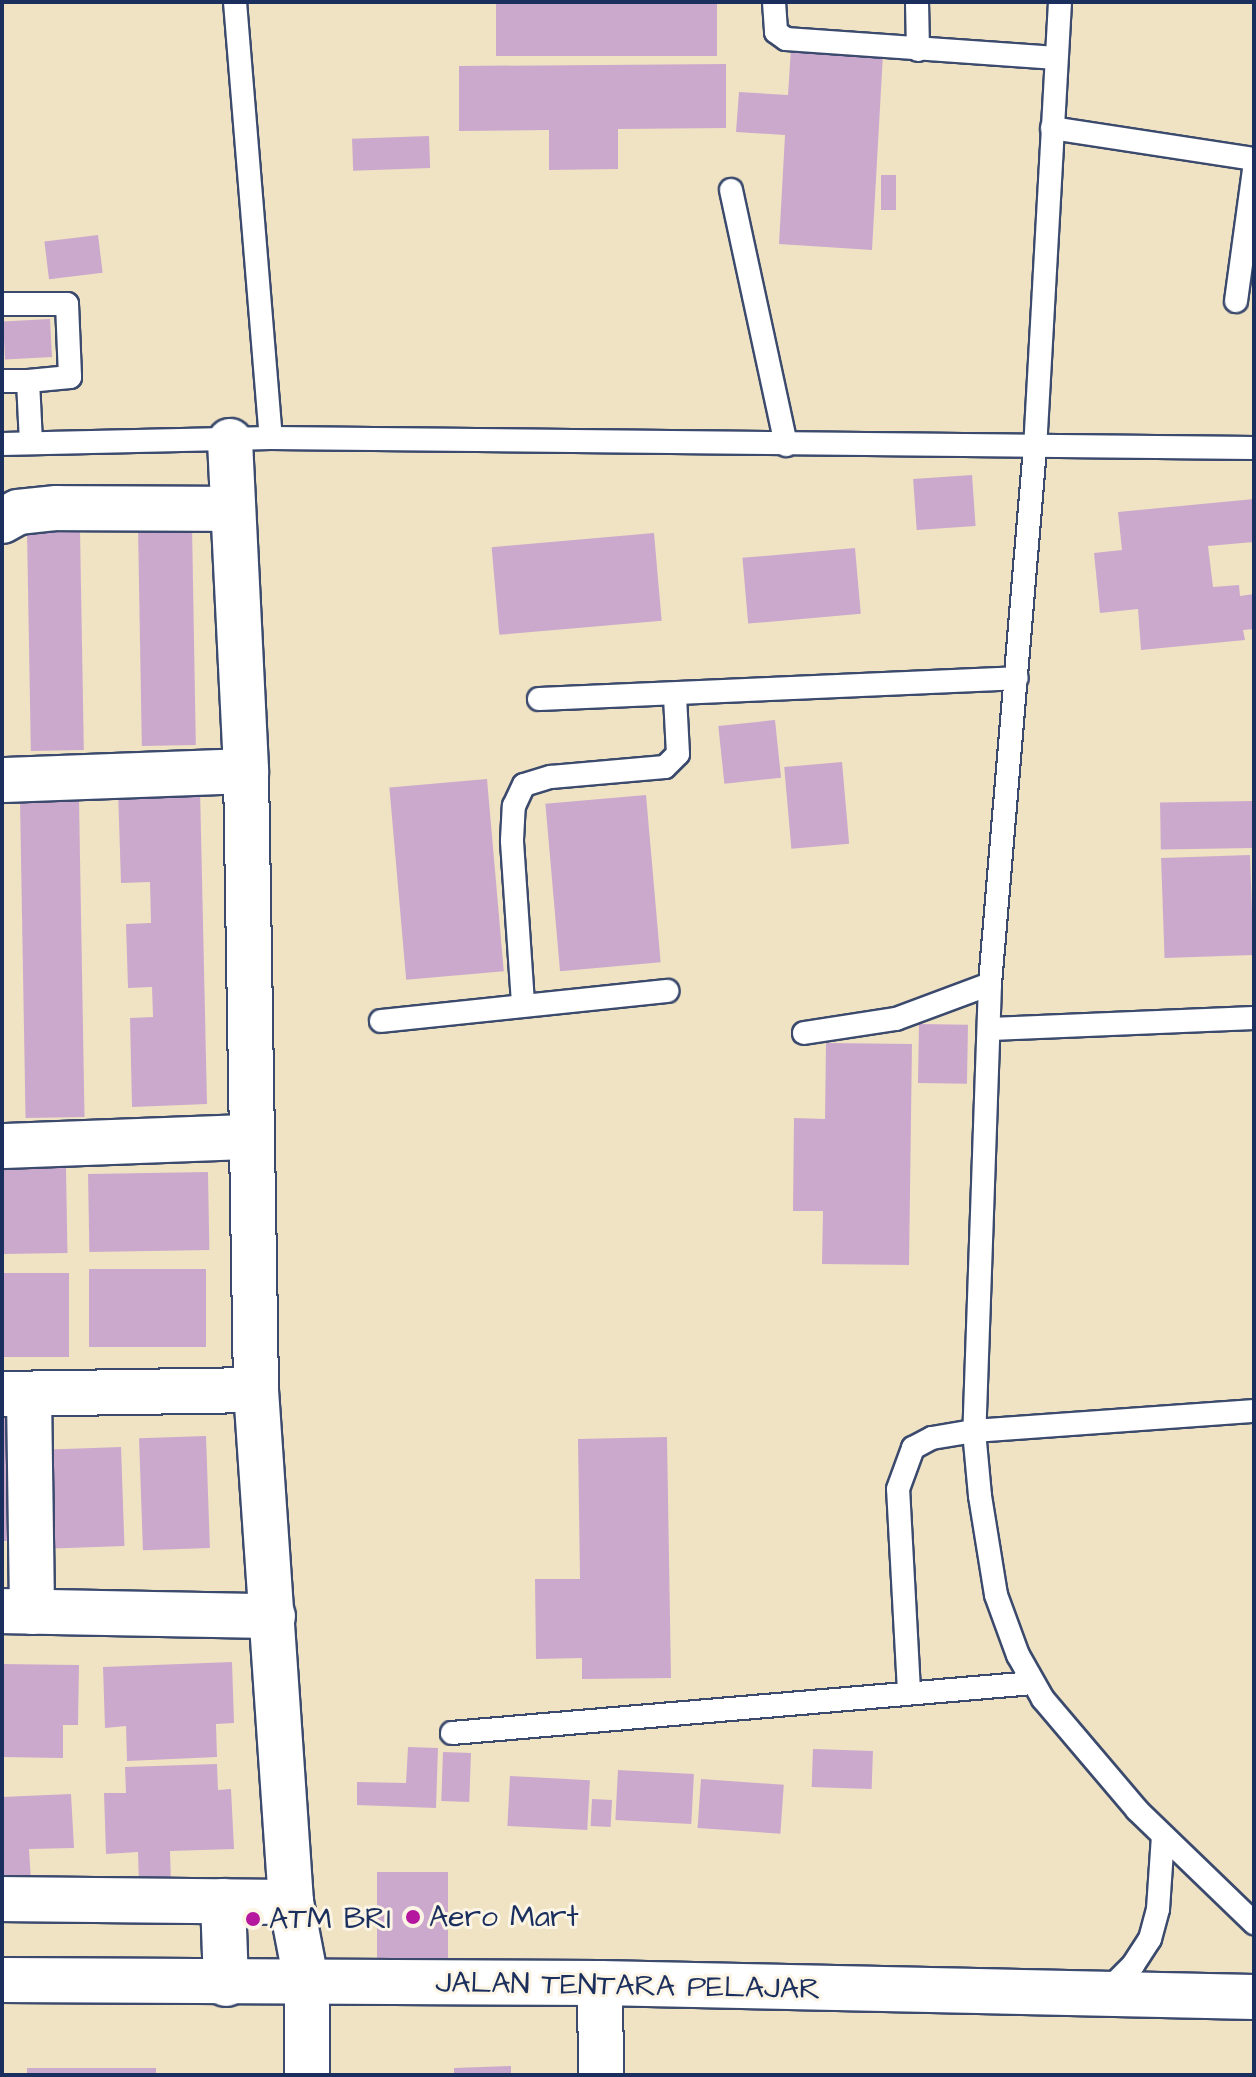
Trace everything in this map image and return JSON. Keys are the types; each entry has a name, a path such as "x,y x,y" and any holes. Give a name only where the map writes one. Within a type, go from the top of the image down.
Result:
{"street":[{"path":"250,440 231,509 246,771 256,1390 291,1902 307,1985 307,2075"},
{"path":"2,521 18,512 57,508 231,509"},
{"path":"2,780 246,771"},
{"path":"2,1136 251,1137"},
{"path":"256,1390 15,1394 17,1611 273,1616"},
{"path":"2,1899 291,1902"},
{"path":"223,1901 226,1984"},
{"name":"JALAN TENTARA PELAJAR","path":"2,1980 307,1985 600,1983 1254,1997"},
{"path":"600,1983 601,2075"}],"lane":[{"path":"235,2 250,440"},
{"path":"774,2 776,32 786,39 1056,58"},
{"path":"917,2 918,50"},
{"path":"1060,2 1035,448 990,984 991,1029 974,1431 996,1595 1033,1683 1163,1836 1254,1923"},
{"path":"1052,128 1254,159"},
{"path":"1236,301 1254,170"},
{"path":"731,190 786,445"},
{"path":"2,304 67,304 70,377 2,381"},
{"path":"28,381 31,443"},
{"path":"2,444 250,440 1254,448"},
{"path":"539,699 675,697 1017,678"},
{"path":"523,1003 512,840 514,806 524,785 551,777 665,767 678,754 675,697"},
{"path":"804,1033 896,1019 990,984"},
{"path":"381,1021 523,1003 667,991"},
{"path":"991,1029 1254,1018"},
{"path":"909,1691 898,1489 903,1465 913,1448 932,1438 974,1431 1254,1411"},
{"path":"452,1733 909,1691 1033,1683"},
{"path":"1104,1994 1133,1965 1150,1939 1158,1909 1163,1836"}],"building":[{"path":"496,2 717,2 717,56 496,56"},
{"path":"791,48 883,54 872,250 779,244 785,135 736,132 739,92 788,95"},
{"path":"726,64 726,128 618,129 618,169 549,170 549,130 459,131 459,66"},
{"path":"429,136 430,168 353,171 352,139"},
{"path":"881,175 896,175 896,210 881,210"},
{"path":"98,235 103,273 49,279 44,242"},
{"path":"50,319 52,357 5,359 3,321"},
{"path":"972,475 976,526 917,530 913,479"},
{"path":"1254,499 1254,542 1208,546 1213,587 1239,585 1240,596 1254,594 1254,629 1243,630 1245,640 1141,650 1138,609 1100,613 1094,553 1122,550 1118,512"},
{"path":"192,526 196,745 142,746 138,527"},
{"path":"80,530 84,750 31,751 27,531"},
{"path":"654,533 662,621 499,635 492,547"},
{"path":"855,548 861,614 748,624 742,558"},
{"path":"775,720 781,778 724,784 718,726"},
{"path":"842,762 849,844 791,849 784,767"},
{"path":"487,779 504,971 406,980 389,788"},
{"path":"200,788 207,1104 132,1107 130,1018 153,1017 152,987 128,988 126,924 151,923 150,882 121,883 118,790"},
{"path":"646,795 661,962 560,971 545,804"},
{"path":"79,800 85,1117 26,1118 20,801"},
{"path":"1252,801 1253,848 1161,850 1160,803"},
{"path":"1250,855 1253,955 1165,958 1161,858"},
{"path":"919,1024 968,1025 967,1084 918,1083"},
{"path":"826,1043 912,1044 909,1265 822,1264 823,1211 793,1211 794,1118 825,1119"},
{"path":"66,1168 67,1253 3,1254 2,1169"},
{"path":"208,1172 209,1250 89,1252 88,1174"},
{"path":"89,1269 206,1269 206,1347 89,1347"},
{"path":"2,1273 69,1273 69,1357 2,1357"},
{"path":"2,1417 17,1417 21,1541 2,1541"},
{"path":"206,1436 210,1548 143,1550 139,1438"},
{"path":"667,1437 671,1678 582,1679 582,1658 536,1659 535,1579 580,1579 578,1439"},
{"path":"121,1447 124,1546 47,1549 43,1450"},
{"path":"232,1662 234,1723 216,1724 217,1757 127,1761 126,1726 105,1728 103,1667"},
{"path":"2,1664 79,1665 78,1725 63,1725 63,1758 2,1757"},
{"path":"408,1747 438,1748 436,1808 357,1805 357,1782 406,1783"},
{"path":"813,1749 873,1751 872,1789 812,1787"},
{"path":"443,1752 471,1753 469,1802 441,1801"},
{"path":"217,1764 218,1790 231,1789 234,1849 170,1851 171,1884 139,1885 138,1852 106,1854 104,1793 126,1793 125,1767"},
{"path":"618,1770 694,1774 691,1824 615,1820"},
{"path":"510,1776 590,1780 587,1830 507,1826"},
{"path":"701,1779 784,1785 780,1834 698,1828"},
{"path":"71,1794 74,1848 29,1849 31,1881 2,1882 2,1797"},
{"path":"592,1799 612,1800 611,1827 591,1826"},
{"name":"Aero Mart","path":"377,1872 448,1872 448,1963 377,1963"},
{"path":"511,2066 511,2075 454,2075 454,2068"},
{"path":"27,2068 156,2068 156,2075 27,2075"}],"place":[{"name":"Aero Mart","path":"413,1917"},
{"name":"ATM BRI","path":"253,1919"}]}
